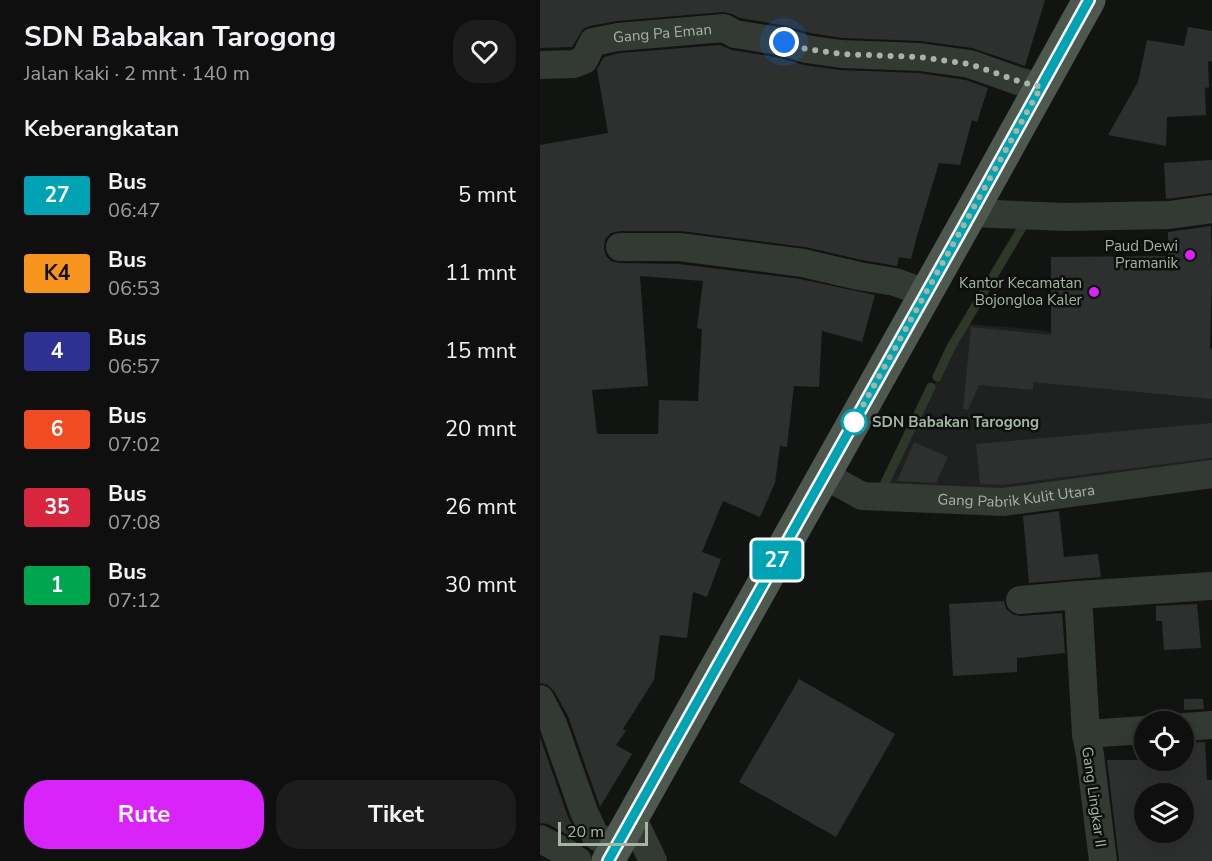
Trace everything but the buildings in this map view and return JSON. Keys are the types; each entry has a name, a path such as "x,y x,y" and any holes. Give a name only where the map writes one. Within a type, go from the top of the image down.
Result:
{"main road":[{"path":"612,855 1089,0"}],"street":[{"name":"Gang Pa Eman","path":"540,65 574,64 584,60 593,42 618,37 724,28 735,34 784,42 806,49 841,54 920,57 970,64 1041,87"},
{"path":"971,213 1077,217 1169,215 1212,209"},
{"path":"620,247 679,247 803,262 895,282 926,293"},
{"name":"Gang Pabrik Kulit Utara","path":"824,475 862,496 1003,502 1212,474"},
{"path":"1020,600 1212,586"},
{"name":"Gang Lingkar II","path":"1078,596 1086,734 1103,861"},
{"path":"540,699 553,724 584,812 595,835 612,855"},
{"path":"1194,726 1212,725"},
{"path":"1086,734 1134,731"},
{"path":"633,819 653,861"},
{"path":"540,839 578,861"}],"shaded area":[{"path":"968,324 1212,348 1212,471 981,499 883,483 895,456"}],"waterway":[{"path":"937,377 951,347 1026,221"},
{"path":"882,489 931,387"}],"bus line":[{"name":"27","path":"608,861 1089,0"}],"place":[{"name":"Paud Dewi Pramanik","path":"1190,255"},
{"name":"Kantor Kecamatan Bojongloa Kaler","path":"1094,292"},
{"name":"SDN Babakan Tarogong","path":"854,422"}],"route":[{"path":"784,42 806,49 841,54 920,57 970,64 1041,87 852,425 854,422"}]}
